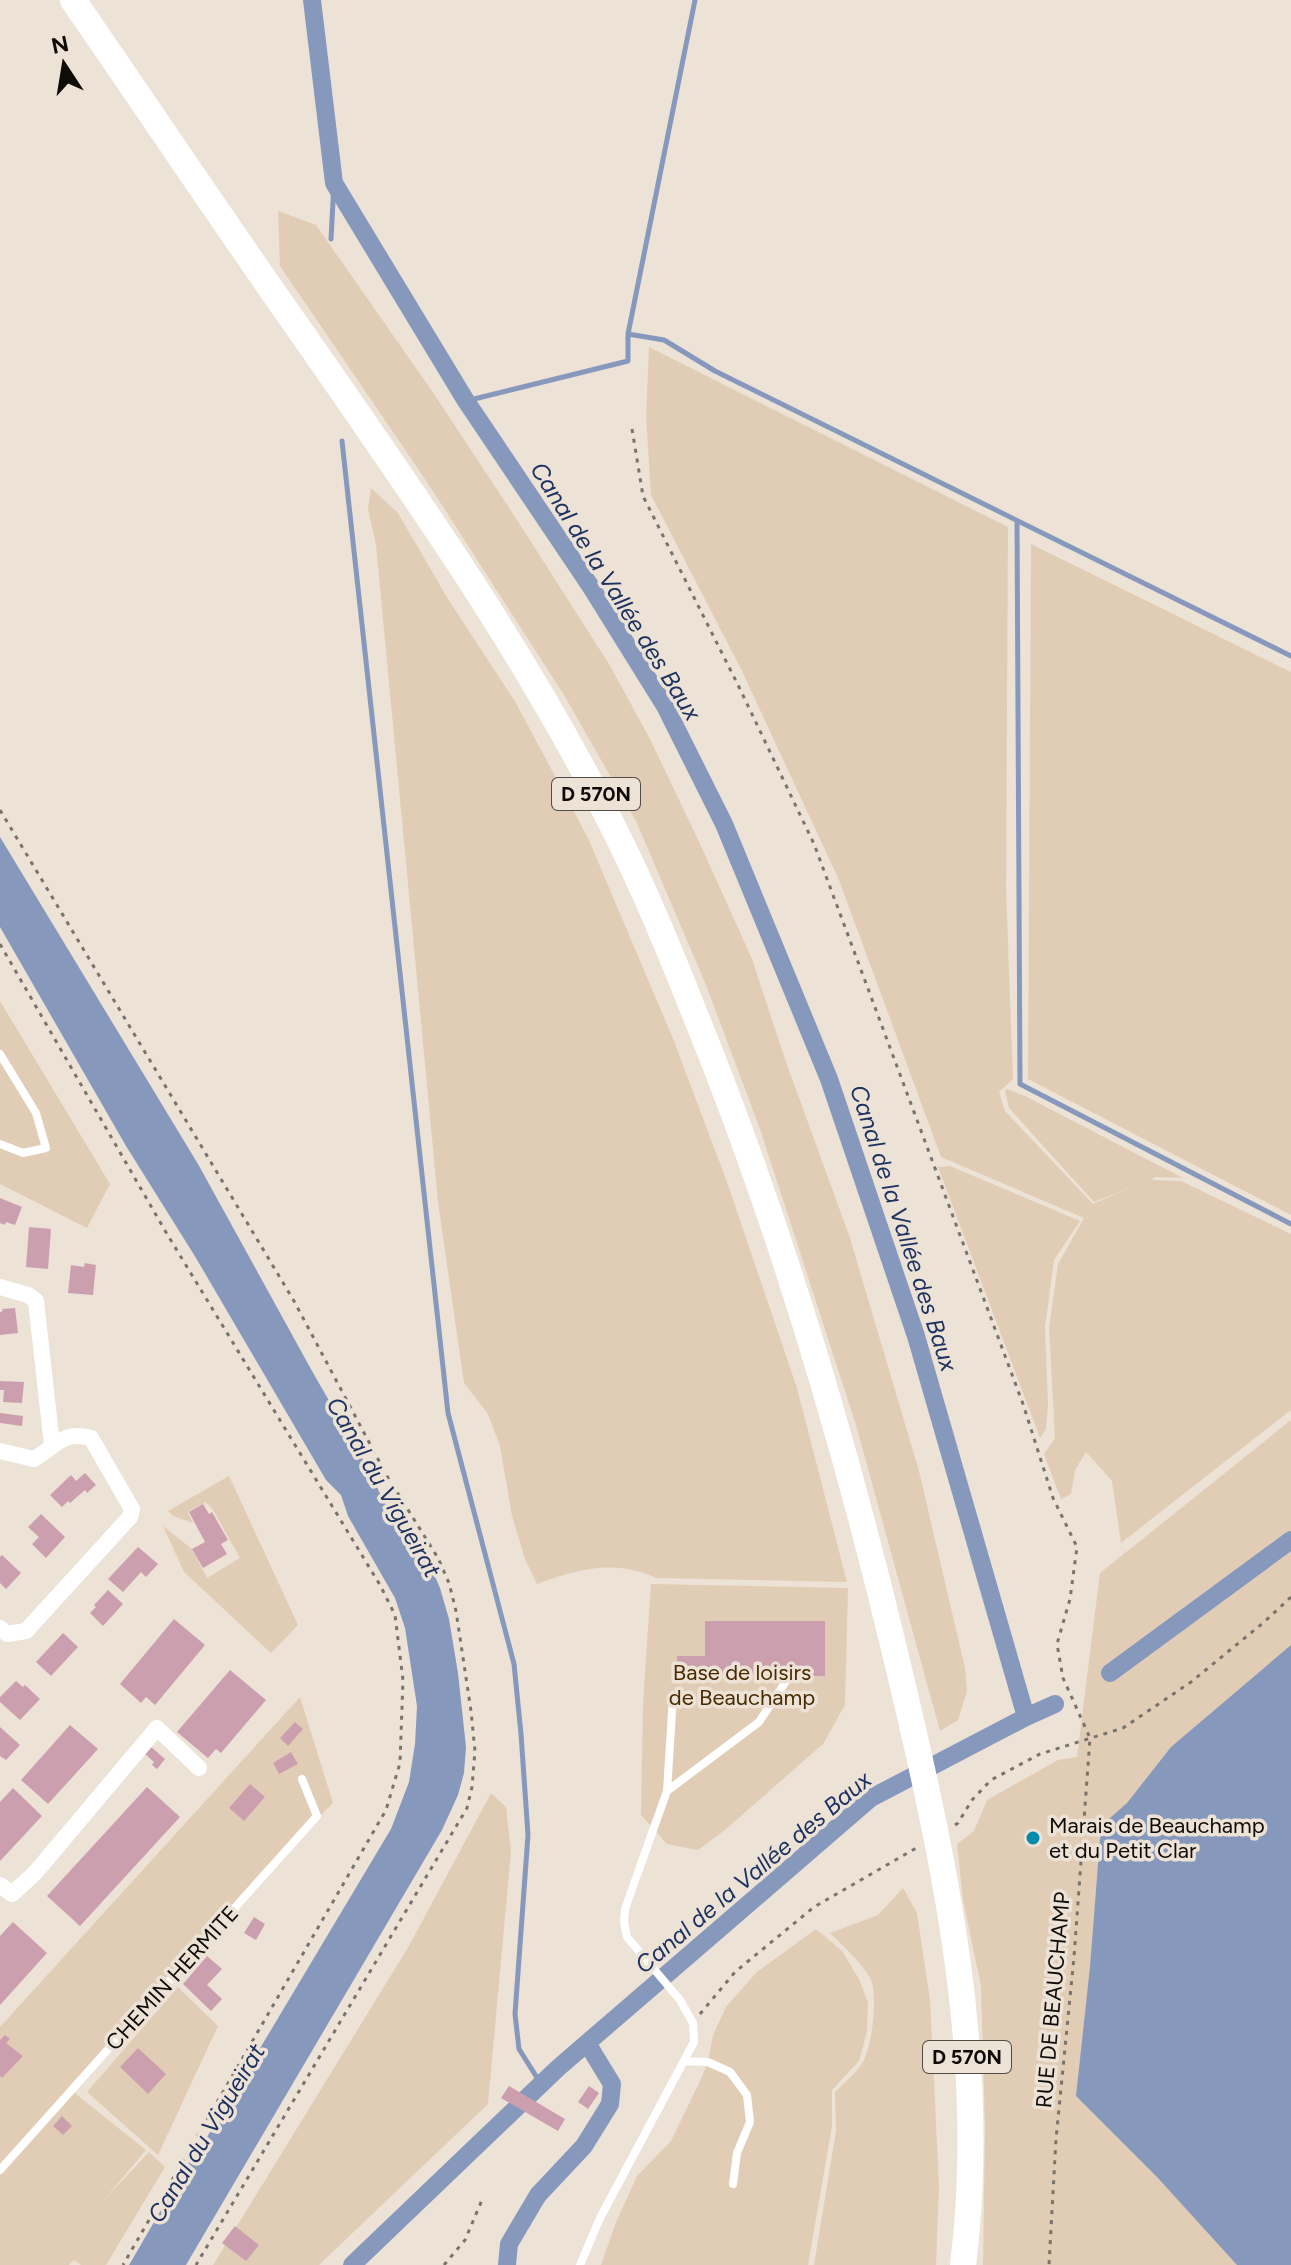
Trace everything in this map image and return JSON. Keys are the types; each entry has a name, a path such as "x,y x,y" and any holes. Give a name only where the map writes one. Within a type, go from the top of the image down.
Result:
{"main road":[{"name":"D 570N","path":"73,0 421,505 513,646 608,816 659,925 712,1055 785,1259 841,1441 904,1693 937,1841 963,1999 968,2080 970,2160 963,2265"}],"street":[{"path":"0,1287 28,1295 36,1301 52,1445"},
{"path":"0,1451 34,1459 52,1445 77,1434 91,1438 132,1509 130,1517 26,1631 7,1634 0,1628"},
{"path":"0,1885 12,1894 35,1873 157,1728 199,1768"}],"lane":[{"path":"0,1054 36,1113 46,1148 23,1153 0,1144"},
{"path":"667,1791 759,1722 790,1675"},
{"path":"580,2265 600,2218 694,2042 693,2023 680,2000 627,1937 624,1922 625,1909 667,1791 673,1697"},
{"name":"CHEMIN HERMITE","path":"0,2170 317,1816 302,1779"},
{"path":"684,2061 708,2062 730,2072 747,2095 750,2122 737,2153 733,2184"}],"path":[{"path":"632,429 643,496 814,844 1023,1404 1053,1498 1077,1547 1070,1599 1057,1644 1063,1678 1090,1738"},
{"path":"0,810 294,1301 387,1476 438,1558 456,1611 471,1711 475,1751 467,1808 196,2265"},
{"path":"0,944 167,1234 380,1585 395,1615 399,1635 403,1680 400,1763 386,1810 123,2265"},
{"path":"693,2023 735,1972 814,1907 901,1857 937,1841 958,1823 972,1800 991,1780 1040,1754 1123,1728 1164,1701 1291,1597"},
{"name":"RUE DE BEAUCHAMP","path":"1049,2265 1056,2139 1074,1957 1090,1738"},
{"path":"444,2265 465,2240 482,2200"}],"green space":[{"path":"278,211 316,225 432,391 609,664 650,739 752,959 850,1238 919,1471 965,1668 967,1691 958,1720 940,1731 856,1425 760,1129 706,985 636,821 564,695 429,485 280,266"},
{"path":"649,347 1008,527 1006,890 1013,1079 999,1092 1005,1111 1093,1204 1132,1187 1094,1202 1009,1108 1007,1089 1183,1178 1155,1177 1152,1180 1181,1181 1291,1234 1291,1410 1121,1543 1112,1481 1086,1452 1075,1470 1071,1494 1061,1499 1044,1454 1055,1438 1049,1328 1058,1264 1084,1218 941,1157 839,880 741,669 651,495 646,416"},
{"path":"371,488 398,513 448,599 516,703 588,838 674,1041 727,1182 797,1388 847,1582 656,1578 625,1569 596,1568 537,1584 525,1559 512,1516 500,1446 488,1414 464,1383 438,1202 376,545 368,509"},
{"path":"1031,544 1291,672 1291,1215 1028,1079"},
{"path":"0,1001 110,1184 87,1228 0,1184"},
{"path":"950,1166 1080,1221 1054,1260 1045,1327 1048,1405 1046,1429 1040,1438 938,1167"},
{"path":"1291,1420 1291,2265 983,2265 985,2128 981,1986 963,1900 957,1844 974,1831 987,1800 1058,1760 1077,1757 1100,1573"},
{"path":"229,1476 298,1625 271,1653 184,1572 163,1526 192,1549 207,1578 240,1558 206,1502 188,1512 193,1523 168,1511"},
{"name":"Base de loisirs de Beauchamp","path":"651,1584 848,1588 845,1705 823,1744 698,1850 667,1844 641,1815 643,1704"},
{"path":"300,1697 333,1803 129,2017 71,2090 146,2150 103,2201 149,2152 165,2167 106,2265 81,2265 74,2260 69,2265 0,2265 0,2027"},
{"path":"491,1793 506,1807 511,1852 488,2104 319,2265 213,2265 409,1946"},
{"path":"903,1888 917,1913 930,2000 939,2185 936,2265 814,2265 836,2131 835,2092 865,2058 874,2011 871,1980 830,1933 878,1915"},
{"path":"816,1929 842,1951 859,1979 868,2003 867,2032 859,2061 832,2090 832,2126 808,2265 601,2265 637,2176 671,2141 708,2062 713,2035 726,2007 757,1972"},
{"path":"178,1987 218,2026 158,2155 87,2092"}],"water":[{"path":"0,837 198,1164 382,1498 410,1541 428,1560 449,1619 458,1673 466,1747 464,1773 442,1830 186,2265 129,2265 391,1829 409,1782 417,1706 405,1628 395,1598 348,1516 341,1495 326,1480 196,1258 126,1146 0,927"},
{"path":"1291,1645 1291,2265 1237,2265 1157,2177 1076,2096 1101,1826 1127,1803 1171,1747"}],"building":[{"path":"0,1198 22,1207 15,1225 0,1223"},
{"path":"29,1227 51,1229 48,1269 26,1267"},
{"path":"85,1263 96,1265 93,1295 68,1293 71,1265 84,1267"},
{"path":"15,1308 18,1333 0,1335 0,1312"},
{"path":"0,1381 24,1382 22,1403 3,1402 4,1390 0,1390"},
{"path":"0,1413 23,1416 22,1426 0,1423"},
{"path":"85,1473 96,1485 87,1493 85,1490 62,1507 50,1495 71,1475 76,1481"},
{"path":"203,1504 209,1514 212,1512 228,1540 221,1544 227,1554 203,1568 192,1549 205,1542 189,1512"},
{"path":"41,1514 65,1537 46,1558 32,1544 39,1537 28,1527"},
{"path":"138,1547 158,1564 146,1577 141,1572 123,1592 108,1579"},
{"path":"2,1555 21,1573 6,1589 0,1583"},
{"path":"108,1590 123,1604 103,1626 90,1613"},
{"path":"174,1619 205,1645 155,1705 146,1697 141,1703 120,1684"},
{"path":"705,1621 825,1621 825,1676 706,1675 706,1680 677,1680 677,1656 705,1656"},
{"path":"63,1633 78,1647 51,1676 36,1662"},
{"path":"230,1670 266,1700 221,1753 216,1749 208,1758 177,1732"},
{"path":"16,1681 40,1699 20,1720 0,1702 0,1697"},
{"path":"295,1722 303,1729 288,1746 280,1738"},
{"path":"70,1725 98,1749 48,1804 21,1780"},
{"path":"0,1727 20,1745 6,1760 0,1756"},
{"path":"150,1746 165,1759 157,1769 144,1753"},
{"path":"291,1752 298,1764 279,1774 273,1763"},
{"path":"250,1784 265,1797 244,1821 229,1808"},
{"path":"147,1787 180,1817 80,1926 47,1896"},
{"path":"13,1788 42,1816 0,1861 0,1802"},
{"path":"254,1917 265,1924 256,1940 244,1933"},
{"path":"13,1922 47,1953 0,2005 0,1936"},
{"path":"207,1956 222,1969 207,1985 222,1999 211,2011 183,1984"},
{"path":"5,2035 10,2039 6,2043 23,2056 2,2078 0,2040"},
{"path":"138,2048 166,2074 148,2094 120,2067"},
{"path":"509,2086 565,2119 558,2131 501,2098"},
{"path":"589,2086 599,2093 588,2109 578,2102"},
{"path":"62,2116 72,2126 63,2135 53,2126"},
{"path":"235,2226 259,2245 246,2261 222,2243"}],"waterway":[{"name":"Canal de la Vallée des Baux","path":"312,0 334,183 466,401 591,587 665,706 724,824 829,1079 916,1336 1026,1717 871,1798 558,2068 352,2265"},
{"path":"466,401 628,361 628,334 695,0"},
{"path":"331,239 334,183"},
{"path":"628,334 664,340 715,371 1291,656"},
{"path":"342,441 448,1413 514,1664 528,1835 515,2014 519,2049 541,2084"},
{"path":"1017,521 1020,1084 1291,1224"},
{"path":"1110,1673 1291,1540"},
{"path":"1026,1717 1055,1704"},
{"path":"507,2265 509,2244 538,2195 584,2146 610,2104 612,2084 587,2043"}],"place":[{"name":"Marais de Beauchamp et du Petit Clar","path":"1033,1838"}],"water label":[{"name":"Canal du Vigueirat","path":"384,1487"},
{"name":"Canal du Vigueirat","path":"206,2133"}]}
